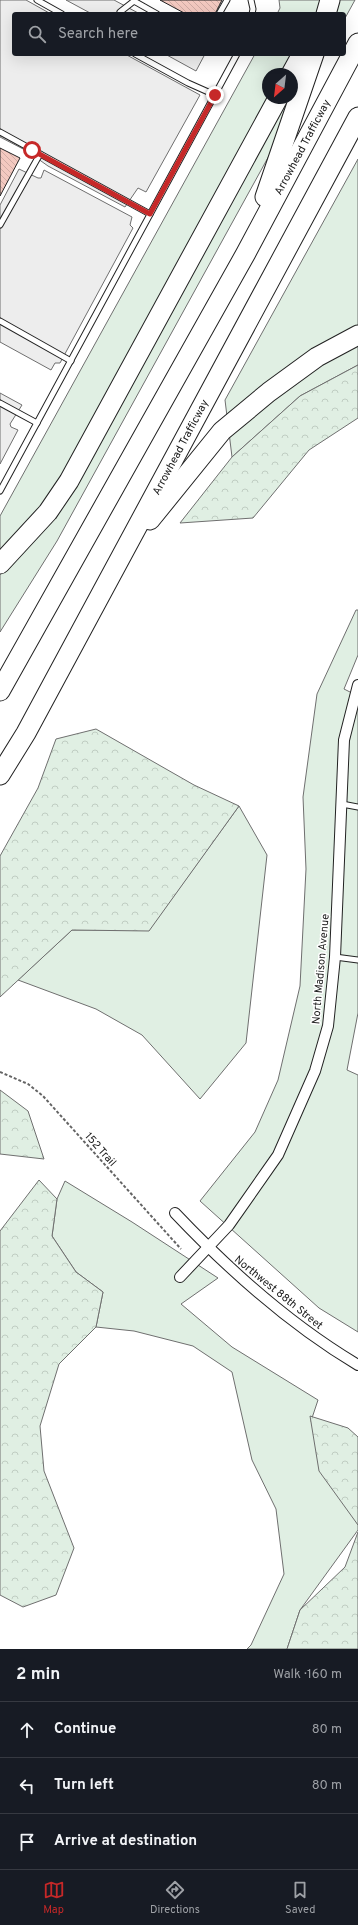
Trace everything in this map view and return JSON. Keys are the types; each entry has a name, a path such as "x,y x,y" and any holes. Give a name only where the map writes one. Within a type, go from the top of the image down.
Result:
{"highway":[{"name":"Arrowhead Trafficway","path":"0,691 246,254 358,43"},
{"path":"294,68 301,56"},
{"path":"246,254 313,56"},
{"path":"0,564 48,512 69,481 275,104"},
{"name":"Arrowhead Trafficway","path":"0,776 26,733 358,118"},
{"path":"122,555 222,431 269,392 317,357 358,335"}],"street":[{"name":"North Madison Avenue","path":"180,1277 229,1225 278,1155 315,1071 328,1026 334,956 344,740 358,685"},
{"name":"Northwest 88th Street","path":"175,1213 248,1285 294,1322 334,1351 358,1365"}],"lane":[{"path":"36,0 58,12"},
{"path":"220,12 227,0"},
{"path":"251,0 252,12"},
{"path":"120,12 134,1 153,12"},
{"path":"139,56 188,83 215,95"},
{"path":"0,491 236,56"},
{"path":"0,132 150,214"},
{"path":"0,226 40,154"},
{"path":"0,322 70,361"},
{"path":"0,404 37,423"},
{"path":"342,804 358,807"},
{"path":"334,956 358,960"}],"path":[{"name":"152 Trail","path":"0,1072 28,1084 43,1096 181,1249"}],"green space":[{"path":"279,0 355,0 346,16 346,12 278,12 280,8"},
{"path":"254,56 324,56 298,103 298,68 262,68 262,104 297,104 57,541 0,632 0,516"},
{"path":"358,159 358,365 300,396 232,457 225,400"},
{"path":"358,365 358,418 309,450 253,518 180,523 232,457 300,396"},
{"path":"356,610 358,610 358,655 344,689 358,696 358,1013 347,1070 358,1075 358,1332 319,1308 200,1201 255,1132 278,1080 300,986 306,869 303,797 317,694"},
{"path":"96,729 194,785 239,806 149,931 72,930 0,997 0,856 38,788 56,739"},
{"path":"239,806 267,855 246,1043 200,1099 142,1035 96,1009 18,980 72,930 149,930"},
{"path":"0,1090 28,1111 44,1159 0,1154"},
{"path":"39,1180 57,1199 52,1236 76,1272 103,1292 96,1327 59,1364 40,1426 44,1471 74,1548 56,1595 23,1607 0,1595 0,1231"},
{"path":"65,1181 132,1222 218,1278 181,1304 232,1347 318,1400 311,1421 358,1525 358,1530 300,1610 287,1649 247,1649 251,1645 284,1574 276,1509 252,1460 232,1372 193,1346 134,1331 96,1327 103,1292 76,1272 52,1236 57,1199"},
{"path":"310,1416 348,1428 358,1437 358,1525 319,1471"},
{"path":"358,1532 358,1649 287,1649 300,1610 345,1567"}],"shaded area":[{"path":"0,0 26,0 47,12 12,12 12,56 129,56 200,95 146,192 138,188 125,207 48,166 27,151 0,137"},
{"path":"66,0 114,0 136,12 88,12"},
{"path":"169,56 204,56 196,71"},
{"path":"19,169 38,178 41,178 44,170 132,217 130,225 133,228 60,363 55,363 51,370 0,342 0,205"},
{"path":"0,393 22,405 10,424 11,427 18,430 0,464"}],"building":[{"path":"160,0 222,0 216,12 182,12"},
{"path":"0,148 20,158 0,196"}],"route":[{"path":"32,150 150,214 215,95"}]}
